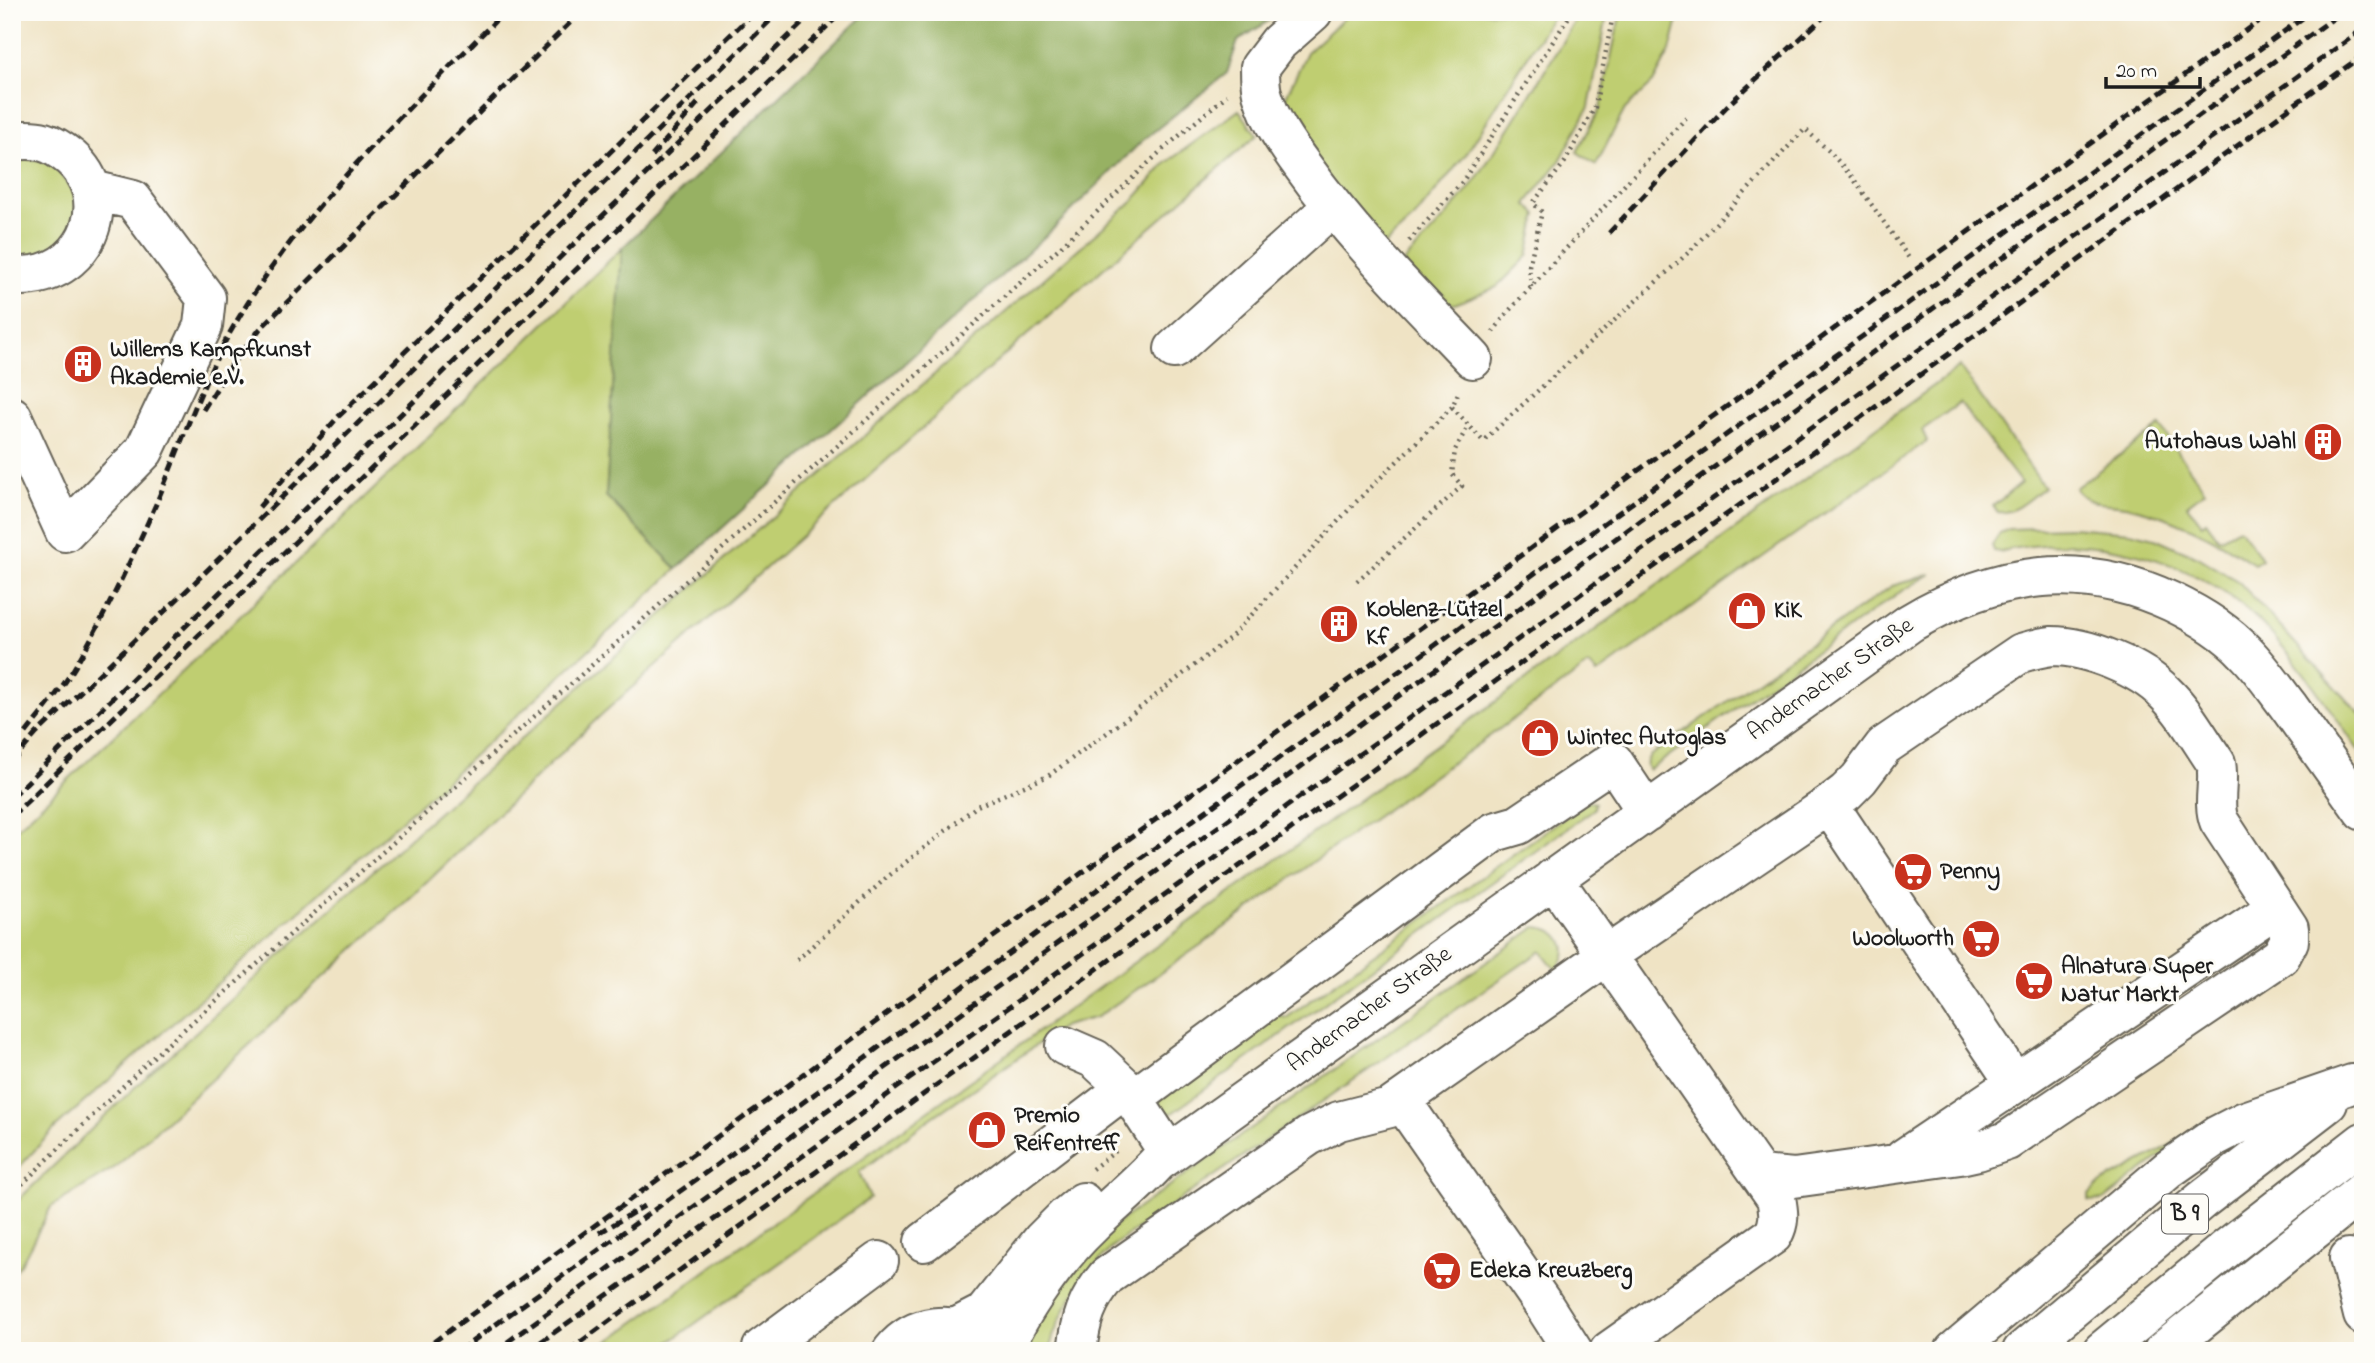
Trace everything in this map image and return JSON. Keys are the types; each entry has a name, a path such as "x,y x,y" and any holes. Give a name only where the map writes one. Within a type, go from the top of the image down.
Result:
{"main road":[{"path":"1313,12 1279,42 1260,67 1262,92 1272,116 1286,143 1332,207 1473,359"},
{"path":"12,141 33,139 56,145 82,168 92,190 94,209 89,232 69,261 48,273 12,275"},
{"path":"12,416 65,532 144,451 203,326 206,298 133,200 92,190"},
{"path":"1174,349 1332,207"},
{"name":"Andernacher Straße","path":"1004,1351 1016,1324 1066,1253 1089,1227 1164,1158 1910,623 1962,596 2019,580 2065,576 2105,579 2142,588 2183,607 2217,627 2246,652 2363,811"},
{"path":"1077,1351 1080,1326 1092,1293 1107,1276 1309,1136 1339,1121 1391,1108 1606,956 1829,805 1859,779 1884,746 2021,653 2054,646 2083,651 2125,667 2149,680 2174,702 2216,763 2219,777 2215,811 2219,821 2289,928 2289,941 2281,957 2007,1141 1978,1151 1794,1178 1760,1175"},
{"path":"924,1242 1494,832 1518,825 1613,761 1647,812"},
{"path":"1829,805 2015,1083"},
{"path":"1553,878 1776,1198 1779,1223 1773,1235 1609,1351"},
{"path":"1896,1163 2276,908"},
{"path":"1065,1046 1095,1059 1129,1093 1164,1158"},
{"path":"1954,1351 2169,1169 2216,1136 2245,1121 2358,1081"},
{"name":"B 9","path":"2022,1351 2202,1200 2358,1081"},
{"path":"1401,1100 1573,1351"},
{"name":"B 9","path":"2102,1351 2227,1248 2363,1142"},
{"name":"Andernacher Straße","path":"957,1327 984,1313 1042,1240 1066,1216 1096,1192 1123,1176 1164,1158"},
{"path":"2163,1351 2363,1191"},
{"path":"2349,1258 2363,1315"},
{"path":"764,1351 762,1348 879,1261"},
{"name":"Andernacher Straße","path":"892,1351 906,1338 930,1327 957,1327 983,1336 998,1351"}],"path":[{"path":"1385,267 1463,181 1572,12"},
{"path":"1531,288 1530,266 1542,212 1534,203 1565,162 1595,107 1612,20 1610,12"},
{"path":"12,1194 152,1058 1059,248 1159,153 1260,67"},
{"path":"797,960 886,878 977,806 1048,776 1232,636 1354,504 1452,407 1473,359 1506,314 1686,118"},
{"path":"1452,407 1483,441 1689,251 1805,129 1853,178 1911,261"},
{"path":"1357,581 1462,486 1452,474 1455,450 1468,426"}],"green space":[{"path":"867,12 1282,12 1238,41 1227,73 1142,141 1052,230 677,569 606,496 622,248"},
{"path":"1351,12 1555,12 1467,153 1415,217 1384,245 1343,203 1282,105 1307,52"},
{"path":"1580,12 1602,12 1606,21 1589,107 1560,161 1526,204 1537,214 1528,256 1497,287 1455,304 1441,303 1403,263 1449,214 1474,182"},
{"path":"1616,12 1680,12 1670,51 1653,83 1625,109 1596,165 1577,152 1600,109 1619,20"},
{"path":"1239,110 1257,135 1027,335 600,716 425,884 117,1166 51,1207 21,1264 12,1274 12,1206 133,1089 417,831 1132,202 1166,163"},
{"path":"12,157 51,161 76,194 76,224 52,254 12,260"},
{"path":"622,248 606,496 677,569 448,779 55,1128 12,1175 12,833 395,469"},
{"path":"1960,367 2044,487 2022,504 2003,512 1997,512 1993,506 2021,483 1960,403 1922,430 1927,441 1597,674 1589,665 1097,1017 1064,1026 927,1121 859,1172 870,1198 657,1351 595,1351"},
{"path":"2160,426 2205,491 2187,505 2202,524 2206,521 2219,539 2239,528 2262,559 2254,564 2179,523 2146,511 2087,499 2075,488"},
{"path":"2072,527 2130,532 2155,538 2198,557 2239,582 2363,717 2363,757 2315,688 2276,639 2236,601 2206,582 2174,566 2104,547 2069,544 2033,546 1999,552 1994,551 1992,545 2000,533 2009,529"},
{"path":"1931,574 1897,594 1649,770 1647,768 1651,755 1892,586"},
{"path":"1587,801 1595,803 1594,809 1175,1111 1168,1115 1159,1109 1159,1096 1273,1013 1286,1018"},
{"path":"1536,927 1553,932 1562,941 1564,955 1556,970 1541,951 1114,1245 1092,1269 1066,1307 1049,1351 1022,1351 1023,1339 1103,1233"},
{"path":"2191,1134 2104,1200 2089,1201 2089,1195 2098,1185"}],"railway":[{"path":"26,733 71,674 107,609 152,513 216,359 255,292 286,248 354,166 504,12"},
{"path":"203,410 230,367 260,329 581,12"},
{"path":"259,507 338,417 754,12"},
{"path":"12,762 36,734 779,12"},
{"path":"12,797 593,225 814,12"},
{"path":"12,816 842,12"},
{"path":"1609,233 1728,105 1829,12"},
{"path":"421,1351 2272,12"},
{"path":"459,1351 2311,12"},
{"path":"495,1351 2342,12"},
{"path":"528,1351 753,1192 2363,29"},
{"path":"568,1351 2363,55"},
{"path":"652,156 698,103"},
{"path":"599,1233 644,1206"}],"place":[{"name":"Willems Kampfkunst Akademie e.V.","path":"83,364"},
{"name":"Autohaus Wahl","path":"2323,442"},
{"name":"KiK","path":"1747,611"},
{"name":"Koblenz-Lützel Kf","path":"1339,624"},
{"name":"Wintec Autoglas","path":"1540,738"},
{"name":"Penny","path":"1913,872"},
{"name":"Woolworth","path":"1981,939"},
{"name":"Alnatura Super Natur Markt","path":"2034,981"},
{"name":"Premio Reifentreff","path":"987,1130"},
{"name":"Edeka Kreuzberg","path":"1442,1271"}]}
